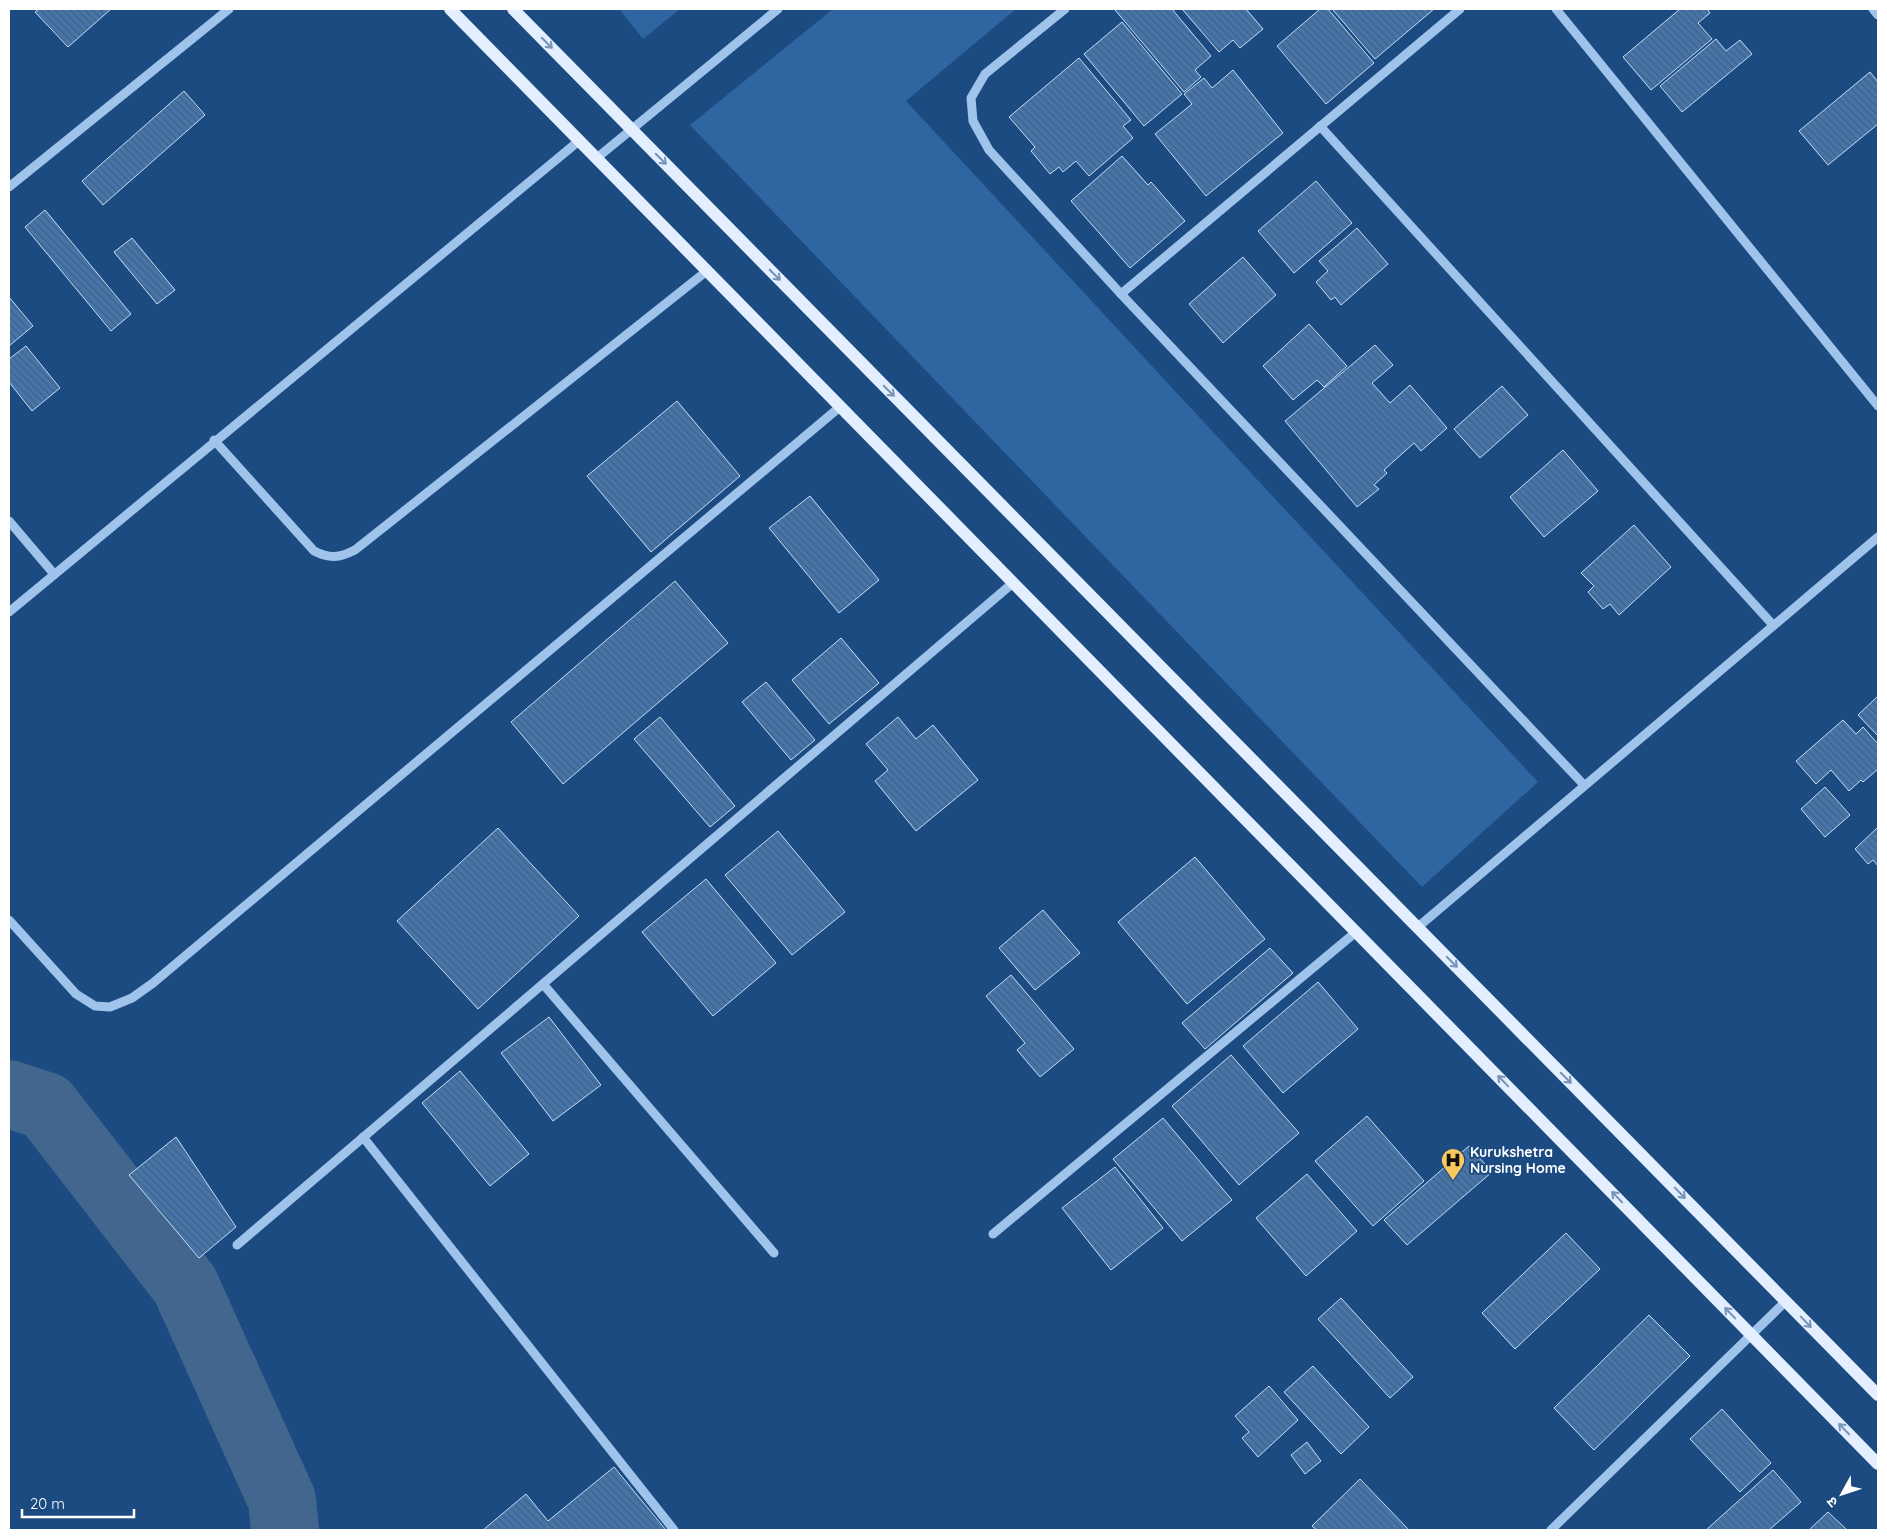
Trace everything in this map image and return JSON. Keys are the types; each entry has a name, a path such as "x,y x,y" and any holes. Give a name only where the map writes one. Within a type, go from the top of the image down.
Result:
{"main road":[{"path":"450,9 598,157 1878,1464"},
{"path":"513,9 1878,1396"}],"street":[{"path":"9,187 229,9"},
{"path":"598,157 778,9"},
{"path":"1065,9 985,74 971,98 972,121 989,150 1121,294 1584,784"},
{"path":"1121,294 1460,9"},
{"path":"1556,9 1878,406"},
{"path":"1873,9 1878,15"},
{"path":"1320,126 1773,625"},
{"path":"9,612 214,440 580,140"},
{"path":"214,440 314,551 328,558 342,556 355,550 708,270"},
{"path":"9,920 76,994 95,1006 110,1007 132,998 153,983 842,406"},
{"path":"9,521 54,574"},
{"path":"1418,927 1584,784 1878,537"},
{"path":"236,1245 1014,582"},
{"path":"993,1234 1356,932"},
{"path":"543,984 774,1253"},
{"path":"363,1137 674,1530"},
{"path":"1551,1530 1786,1302"}],"shaded area":[{"path":"619,9 680,9 643,39"},
{"path":"833,9 1016,9 906,101 1538,782 1422,887 690,125"}],"building":[{"path":"39,9 111,9 68,47 35,12"},
{"path":"1172,9 1211,56 1195,70 1201,77 1184,92 1115,10"},
{"path":"1182,9 1246,9 1263,29 1240,48 1233,40 1219,52"},
{"path":"1320,9 1328,9 1374,63 1326,104 1277,46"},
{"path":"1332,9 1434,9 1375,59"},
{"path":"1680,9 1707,9 1710,13 1698,23 1712,39 1651,90 1623,57"},
{"path":"1122,22 1182,94 1144,126 1084,54"},
{"path":"1716,39 1726,51 1740,40 1752,54 1682,112 1660,86"},
{"path":"1079,58 1131,120 1123,126 1133,138 1089,176 1076,161 1063,172 1059,167 1050,174 1031,151 1035,147 1009,117"},
{"path":"1233,70 1283,133 1206,196 1155,134 1192,104 1184,94 1204,78 1212,88"},
{"path":"1870,72 1878,82 1878,124 1828,165 1799,131"},
{"path":"184,91 205,115 103,205 82,181"},
{"path":"1122,156 1148,185 1151,182 1185,221 1130,268 1071,201"},
{"path":"1316,181 1352,223 1294,273 1258,231"},
{"path":"45,210 131,314 111,331 25,227"},
{"path":"1357,228 1388,264 1341,305 1335,297 1331,300 1316,282 1328,271 1319,261"},
{"path":"132,238 175,290 157,304 114,252"},
{"path":"1243,257 1276,295 1223,343 1189,304"},
{"path":"9,297 33,326 9,346"},
{"path":"1309,324 1347,366 1324,387 1317,380 1293,400 1263,366"},
{"path":"1375,345 1393,365 1372,383 1390,403 1410,385 1447,428 1421,451 1414,443 1384,470 1387,473 1374,485 1379,489 1357,507 1285,421"},
{"path":"26,346 60,388 32,411 9,382 9,359"},
{"path":"1502,386 1528,415 1480,458 1454,429"},
{"path":"677,401 740,476 651,552 587,476"},
{"path":"1563,450 1598,491 1544,537 1510,497"},
{"path":"810,496 879,580 839,613 769,528"},
{"path":"1634,525 1671,567 1619,615 1610,604 1603,609 1588,592 1594,586 1581,573"},
{"path":"675,581 728,643 563,784 511,722"},
{"path":"841,638 879,683 829,724 792,680"},
{"path":"766,682 815,740 791,760 742,702"},
{"path":"1878,696 1878,736 1858,715"},
{"path":"660,717 735,806 710,827 634,739"},
{"path":"898,717 916,739 933,725 978,780 916,831 875,781 888,770 866,744"},
{"path":"1843,720 1856,734 1863,727 1878,744 1878,769 1863,782 1861,780 1849,791 1831,770 1816,784 1796,761"},
{"path":"1825,787 1850,815 1825,837 1801,809"},
{"path":"1878,827 1878,866 1873,860 1868,864 1855,849"},
{"path":"498,828 579,916 478,1009 397,921"},
{"path":"778,831 845,912 792,955 725,875"},
{"path":"1195,857 1265,939 1187,1004 1118,922"},
{"path":"706,879 776,963 713,1016 642,932"},
{"path":"1043,910 1080,953 1035,990 999,948"},
{"path":"1270,948 1293,973 1205,1049 1182,1023"},
{"path":"1011,975 1074,1049 1040,1077 1017,1050 1025,1043 986,996"},
{"path":"1318,982 1358,1029 1283,1093 1243,1046"},
{"path":"549,1017 601,1085 553,1121 501,1053"},
{"path":"1231,1055 1299,1133 1239,1185 1172,1106"},
{"path":"460,1071 529,1154 490,1186 422,1103"},
{"path":"1367,1116 1424,1181 1373,1226 1315,1161"},
{"path":"1163,1118 1232,1200 1182,1241 1113,1159"},
{"path":"176,1137 236,1227 199,1258 129,1175"},
{"path":"1469,1146 1492,1172 1407,1245 1384,1220"},
{"path":"1115,1167 1163,1228 1111,1270 1062,1208"},
{"path":"1307,1174 1357,1231 1306,1276 1256,1218"},
{"path":"1566,1233 1600,1269 1515,1349 1482,1313"},
{"path":"1341,1298 1413,1377 1390,1398 1318,1319"},
{"path":"1649,1315 1690,1356 1594,1450 1554,1408"},
{"path":"1313,1366 1369,1427 1341,1454 1284,1392"},
{"path":"1269,1386 1298,1420 1258,1457 1242,1438 1249,1432 1235,1416"},
{"path":"1722,1409 1771,1463 1740,1492 1690,1439"},
{"path":"1307,1442 1321,1461 1305,1474 1291,1455"},
{"path":"614,1467 666,1530 483,1530 526,1494 548,1521"},
{"path":"1773,1470 1801,1502 1769,1530 1706,1530"},
{"path":"1360,1479 1409,1530 1317,1530 1312,1526"},
{"path":"1828,1512 1847,1530 1809,1530"}],"waterway":[{"path":"9,1094 46,1106 185,1285 282,1500 285,1530"}],"place":[{"name":"Kurukshetra Nursing Home","path":"1453,1181"}]}
